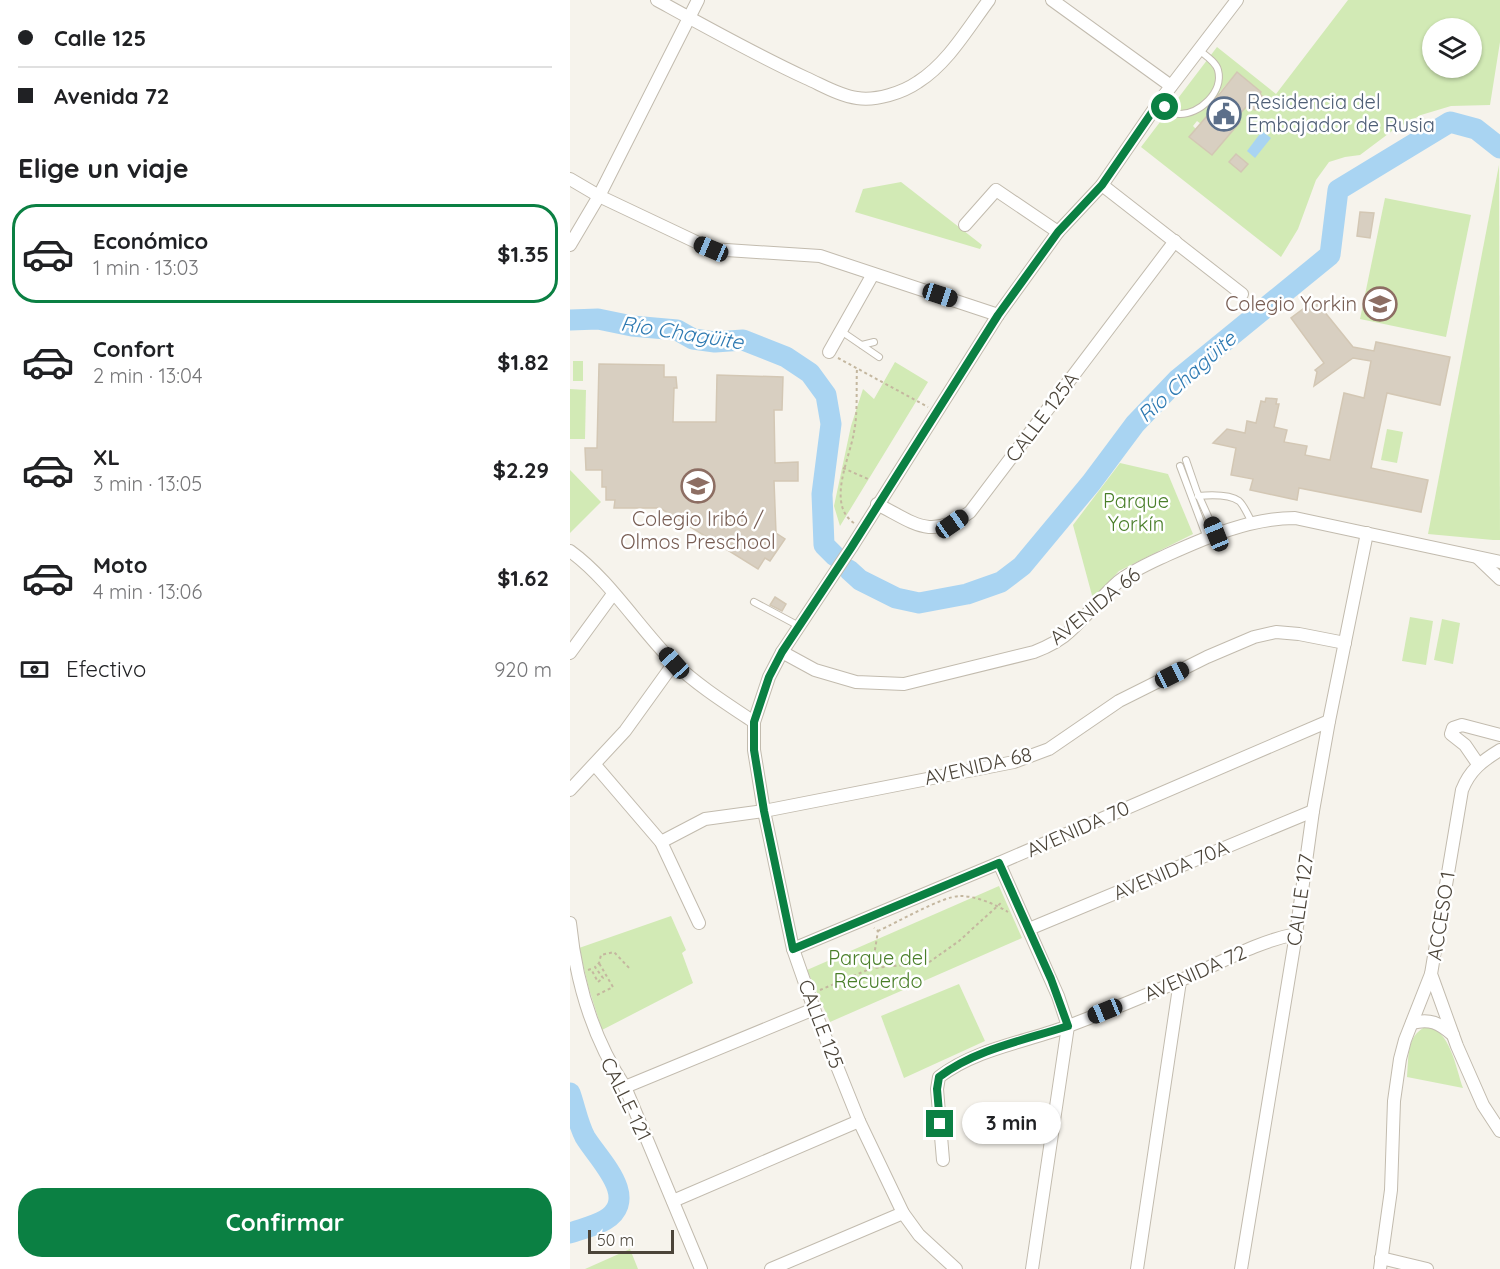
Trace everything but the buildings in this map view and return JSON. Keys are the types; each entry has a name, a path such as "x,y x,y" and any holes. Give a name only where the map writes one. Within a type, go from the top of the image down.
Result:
{"street":[{"path":"657,0 786,69 834,91 857,98 875,98 896,93 917,83 949,54 989,0"},
{"path":"570,245 600,196 698,0"},
{"path":"1052,0 1171,86"},
{"name":"CALLE 125","path":"956,1269 919,1235 903,1213 859,1121 814,1009 793,949 764,811 754,750 754,722 769,677 782,652 998,315 1058,232 1102,185 1159,102 1238,0"},
{"path":"570,179 600,196 711,249 820,256 998,315"},
{"path":"1102,185 1242,294"},
{"path":"965,225 996,190 1058,232"},
{"name":"CALLE 125A","path":"877,504 916,524 934,528 952,524 970,512 1175,241"},
{"path":"829,352 873,274"},
{"name":"AVENIDA 66","path":"782,652 816,670 856,682 904,684 1034,652 1069,632 1117,582 1132,571 1211,536 1252,522 1280,518 1294,518 1500,562"},
{"name":"CALLE 127","path":"1241,1269 1296,934 1313,811 1367,533"},
{"path":"570,551 613,594 674,663 721,700 754,722"},
{"path":"1478,558 1500,579"},
{"path":"570,653 613,594"},
{"name":"AVENIDA 68","path":"661,842 705,819 764,811 1014,762 1049,749 1119,701 1207,657 1254,637 1276,632 1299,634 1345,644"},
{"path":"570,790 625,731 674,663"},
{"name":"AVENIDA 70","path":"793,949 1329,721"},
{"path":"1478,764 1465,745 1451,734 1452,728 1462,725 1500,735"},
{"name":"ACCESO 1","path":"1500,750 1478,764 1462,790 1431,974 1453,1035 1483,1105 1500,1131"},
{"path":"595,765 661,842 699,923"},
{"name":"AVENIDA 70A","path":"1026,923 1313,811"},
{"path":"999,863 1068,1026 1032,1269"},
{"name":"CALLE 121","path":"570,923 580,985 594,1032 610,1065 625,1087 701,1269"},
{"name":"AVENIDA 72","path":"944,1160 937,1089 939,1077 950,1068 1006,1044 1068,1026 1180,981 1272,939 1296,934"},
{"path":"1427,1269 1380,1263 1392,1190 1394,1101 1400,1059 1431,974"},
{"path":"1137,1269 1180,981"},
{"path":"625,1087 814,1009"},
{"path":"1412,1023 1422,1020 1435,1021 1453,1035"},
{"path":"673,1202 859,1121"},
{"path":"771,1269 903,1213"}],"lane":[{"path":"1159,102 1172,113 1178,114 1204,106 1212,95 1218,79 1218,70 1198,50"},
{"path":"841,331 879,357"},
{"path":"862,345 874,342"},
{"path":"1186,460 1197,492 1201,496 1211,536"},
{"path":"1180,466 1211,536"},
{"path":"1192,497 1210,495 1240,502 1252,522"},
{"path":"754,602 799,626"}],"path":[{"path":"829,352 936,412"},
{"path":"857,368 854,433 843,468 841,500 847,518 862,528"},
{"path":"843,468 868,479"},
{"path":"878,932 951,897 960,896 998,905 1026,923"},
{"path":"809,995 872,968 928,963 958,941 1005,899"},
{"path":"863,920 878,932"},
{"path":"872,968 878,932"},
{"path":"591,998 613,987 600,963 601,955 614,952 631,970"},
{"path":"585,972 591,969 598,982 603,978 595,967 600,963"}],"green space":[{"path":"1348,0 1500,0 1500,42 1490,105 1451,106 1421,115 1392,131 1360,155 1329,162 1316,180 1298,229 1281,257 1141,147 1217,47 1276,94","holes":["1237,72 1261,92 1260,94 1265,99 1256,110 1247,106 1236,118 1240,122 1212,155 1190,137 1196,129 1193,126 1197,121 1201,124 1213,109 1205,102 1209,97 1216,103 1222,96 1219,93"]},
{"path":"1499,165 1500,540 1428,534"},
{"path":"901,182 982,245 980,249 855,212 863,189"},
{"path":"1385,198 1471,215 1446,337 1360,319"},
{"path":"573,361 583,361 583,381 573,381"},
{"path":"895,362 928,382 840,526 834,506 851,426 863,389 874,399"},
{"path":"570,389 586,390 585,439 570,439"},
{"path":"1387,429 1403,432 1397,463 1381,460"},
{"name":"Parque Yorkín","path":"1120,463 1168,474 1193,534 1119,571 1093,599 1073,525"},
{"path":"570,470 601,502 570,533"},
{"path":"1410,617 1433,621 1426,665 1402,661"},
{"path":"1442,619 1460,623 1453,664 1434,660"},
{"name":"Parque del Recuerdo","path":"999,886 1022,938 830,1022 807,970"},
{"path":"671,916 686,950 682,953 693,983 602,1030 579,948"},
{"path":"959,984 985,1041 904,1078 881,1016"},
{"path":"1425,1027 1434,1029 1446,1041 1463,1088 1407,1077 1411,1042 1414,1036"},
{"path":"630,1249 638,1269 585,1269"}],"water":[{"path":"1262,131 1271,138 1255,158 1247,151"}],"waterway":[{"name":"Río Chagüite","path":"849,570 860,580 896,598 919,603 967,594 1001,582 1022,566 1091,483 1135,424 1177,380 1330,255 1338,190 1450,122 1476,129 1500,148"},
{"name":"Río Chagüite","path":"570,320 598,319 632,326 677,330 693,339 715,342 743,340 786,357 810,373 826,395 831,424 822,494 824,545 835,556"},
{"path":"570,1093 585,1137 613,1178 618,1190 619,1201 615,1211 605,1220 570,1233"}],"place":[{"name":"Residencia del Embajador de Rusia","path":"1224,114"},
{"name":"Colegio Yorkin","path":"1380,304"},
{"name":"Colegio Iribó / Olmos Preschool","path":"698,486"}],"route":[{"path":"940,1124 937,1089 939,1077 950,1068 1006,1044 1068,1026 1051,979 999,863 793,949 764,811 754,750 754,722 769,677 782,652 851,548 998,315 1058,232 1102,185 1159,102 1165,107"}]}
